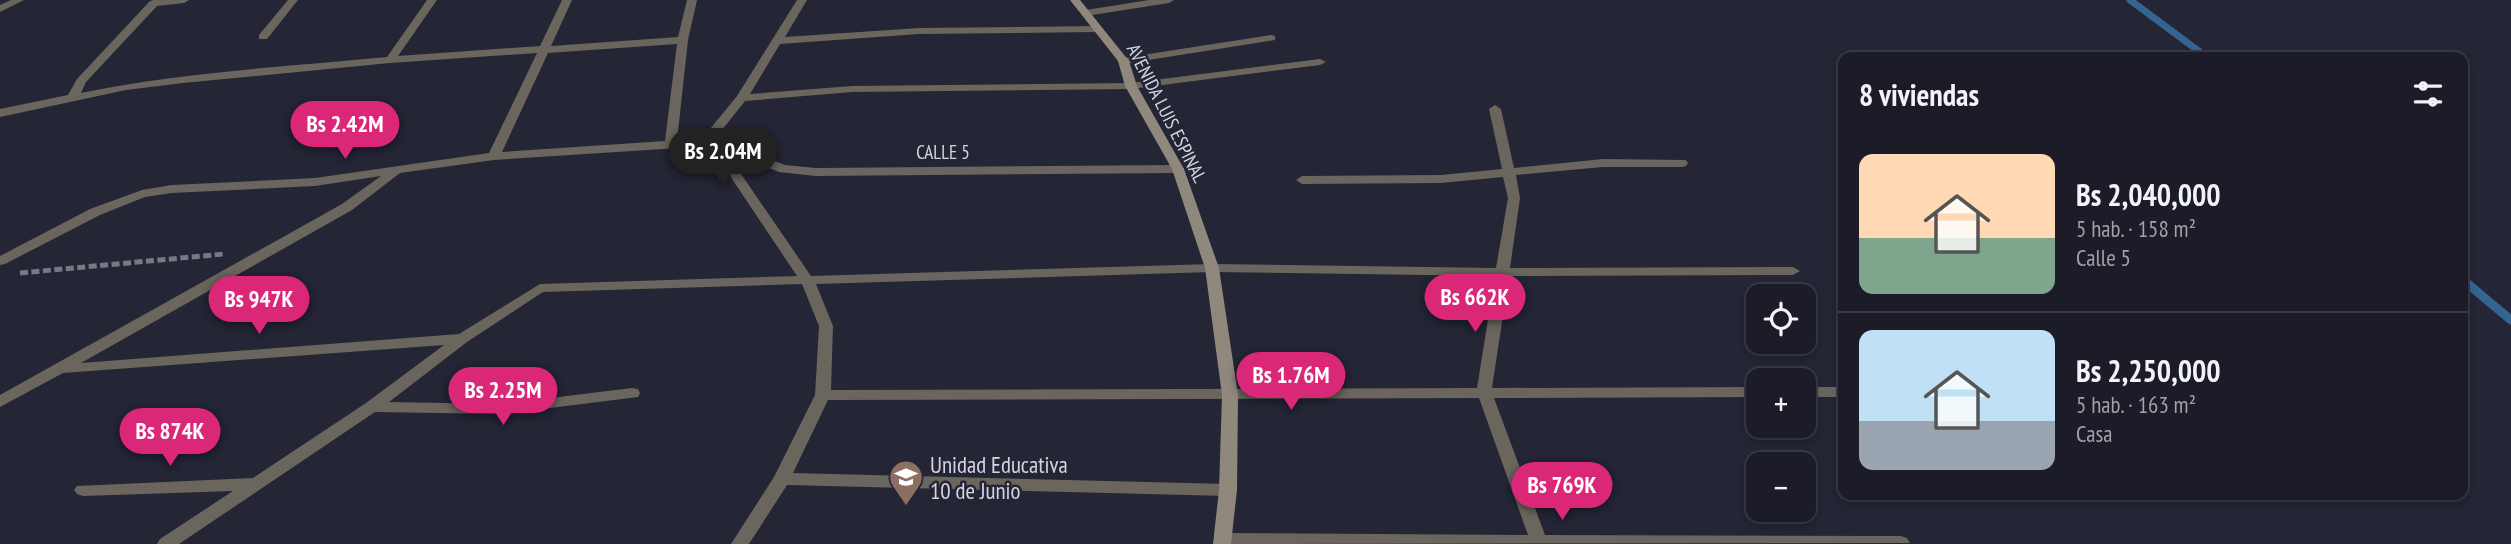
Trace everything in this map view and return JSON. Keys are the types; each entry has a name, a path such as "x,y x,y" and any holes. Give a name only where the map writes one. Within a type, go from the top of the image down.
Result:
{"street":[{"path":"0,9 19,0"},
{"path":"73,97 81,81 154,3 184,0"},
{"path":"263,37 293,0"},
{"path":"390,60 432,0"},
{"path":"495,156 567,0"},
{"path":"671,144 683,40 692,0"},
{"path":"740,544 782,480 823,395 826,326 808,282 713,142 716,129 742,98 802,0"},
{"name":"AVENIDA LUIS ESPINAL","path":"1075,0 1123,61 1131,86 1178,169 1212,268 1230,395 1228,490 1223,542"},
{"path":"1086,13 1169,0"},
{"path":"777,41 919,31 1098,29"},
{"path":"1123,61 1271,38"},
{"path":"0,113 127,87 183,80 390,60 683,40"},
{"path":"742,98 852,89 1131,86 1320,62"},
{"path":"1495,109 1514,198 1484,391 1539,543"},
{"path":"0,261 95,212 142,194 172,189 316,182 495,156 713,142"},
{"name":"CALLE 5","path":"713,142 783,169 816,172 1178,169"},
{"path":"1302,180 1441,179 1603,163 1682,163"},
{"path":"5,398 347,207 395,172"},
{"path":"166,544 372,407 461,339 540,288 1212,268 1503,272 1793,271"},
{"path":"60,369 461,339"},
{"path":"823,395 1746,392"},
{"path":"1816,392 1838,392"},
{"path":"372,407 501,409 632,393"},
{"path":"782,480 1228,490"},
{"path":"83,490 258,484"},
{"path":"1223,542 1900,543"}],"path":[{"path":"14,273 232,253"}],"waterway":[{"path":"2130,0 2200,52"},
{"path":"2468,284 2511,320"}],"place":[{"name":"Unidad Educativa 10 de Junio","path":"906,507"}]}
